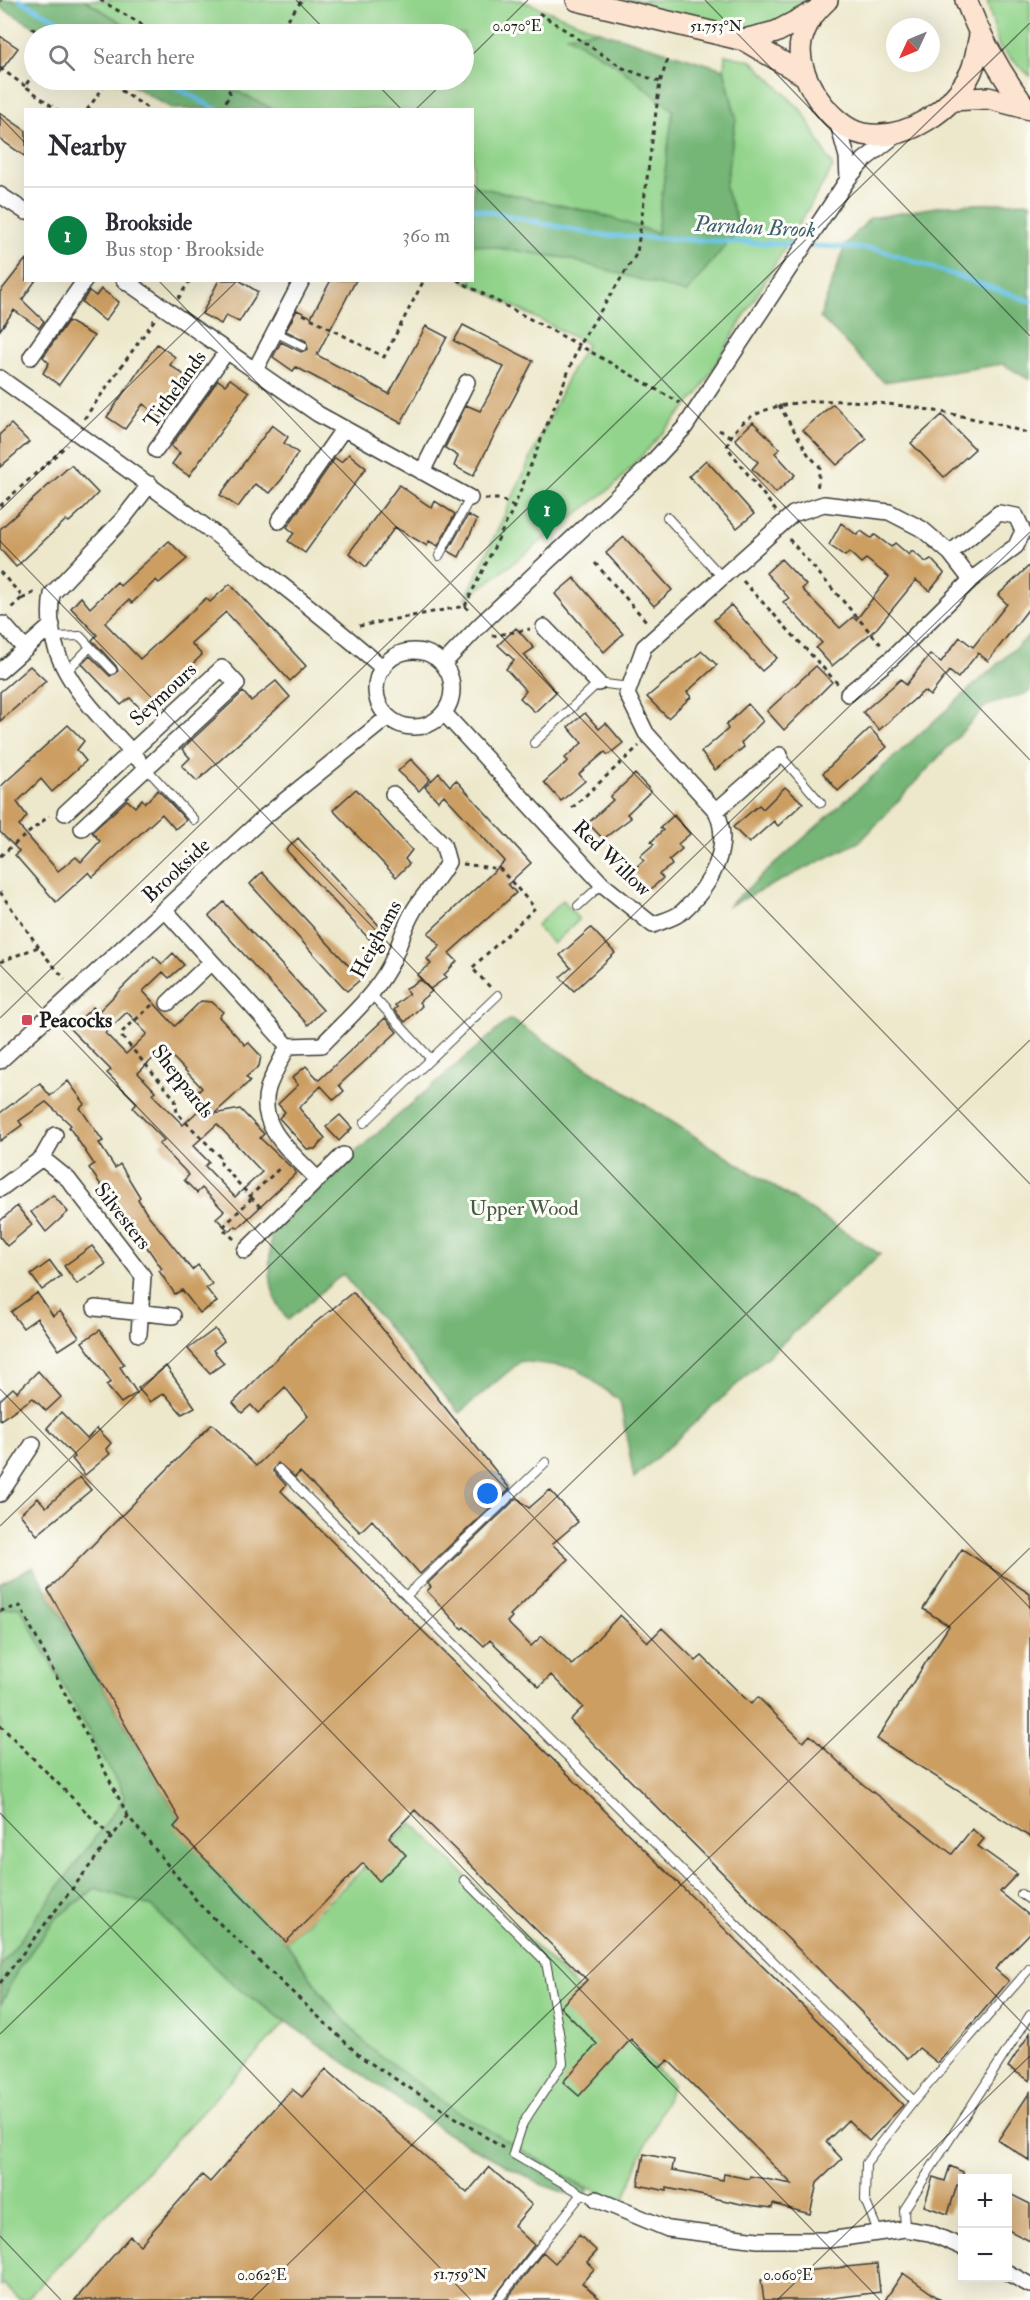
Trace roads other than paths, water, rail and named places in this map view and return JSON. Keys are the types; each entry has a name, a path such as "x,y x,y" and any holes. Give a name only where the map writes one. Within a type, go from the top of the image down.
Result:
{"main road":[{"path":"577,0 744,40 804,75"},
{"path":"966,0 980,36 1000,73 1028,108"},
{"path":"744,40 776,32 820,7"},
{"path":"820,7 800,43 804,75 818,99 837,120 862,134 896,135 927,120 951,100 971,71 980,36"},
{"path":"951,100 988,98 1028,108"}],"street":[{"path":"837,120 847,157 848,179"},
{"path":"443,664 481,624 644,471 685,427 848,179 864,160 896,135"},
{"path":"0,214 4,198 24,211"},
{"path":"31,357 84,282"},
{"name":"Tithelands","path":"127,282 344,428 470,498"},
{"path":"255,370 301,282"},
{"name":"Tithelands","path":"156,450 227,351"},
{"path":"0,378 150,484 339,630 383,668"},
{"path":"422,472 467,382"},
{"path":"279,521 344,428"},
{"name":"Seymours","path":"146,768 74,688 65,673 53,631 50,606 52,594 122,520 150,484"},
{"path":"780,755 716,810 649,737 627,694 644,647 794,514 824,504 889,512 922,529 950,553 971,580"},
{"path":"848,694 892,658 971,580 1016,546 1027,532 1016,516 999,513 950,553"},
{"path":"0,627 3,624 25,649"},
{"path":"544,627 598,683"},
{"path":"0,671 25,649 53,631"},
{"path":"412,651 423,652 443,664 452,688 450,701 444,713 423,726 411,727 388,717 377,699 378,678 383,668 400,654 412,651"},
{"name":"Seymours","path":"65,813 222,668 237,684 82,828"},
{"name":"Red Willow","path":"444,713 602,884 653,924 681,913 714,874 722,837 720,819 716,810"},
{"name":"Brookside","path":"0,1061 263,818 388,717"},
{"name":"Heighams","path":"288,1046 322,1045 371,994 389,968 402,932 414,909 440,877 448,862 443,844 393,794"},
{"path":"164,909 288,1046 268,1089 267,1107 271,1130 318,1179"},
{"path":"168,1003 212,962"},
{"path":"0,1189 42,1158 55,1134"},
{"path":"245,1251 343,1155"},
{"name":"Silvesters","path":"42,1158 68,1179 143,1276 139,1334"},
{"path":"95,1308 173,1316"},
{"path":"0,1494 33,1444"},
{"path":"589,2197 668,2229 758,2240 829,2240 905,2229 930,2233 958,2245"},
{"path":"1012,2274 1030,2285"}],"lane":[{"path":"275,332 303,346"},
{"path":"439,556 470,498"},
{"path":"667,517 727,573"},
{"path":"53,631 80,636 112,670"},
{"path":"65,673 90,647"},
{"path":"534,743 598,683 629,687"},
{"path":"780,755 821,803"},
{"path":"146,768 194,820"},
{"path":"578,906 602,884"},
{"path":"371,994 431,1059"},
{"path":"364,1123 498,995"},
{"path":"406,1596 546,1462"},
{"path":"279,1469 914,2101"},
{"path":"464,1880 546,1962 561,2043 563,2063 523,2124 513,2154 589,2197 498,2300"},
{"path":"1022,1894 1030,1900"},
{"path":"879,2231 865,2200 866,2163 914,2101 1030,1968"},
{"path":"905,2229 904,2210 1030,2015"}],"waterway":[{"name":"Parndon Brook","path":"20,0 64,24"},
{"name":"Parndon Brook","path":"182,90 213,108"},
{"name":"Parndon Brook","path":"474,208 598,235 878,249 1030,301"}],"place":[{"name":"Brookside","path":"547,540"},
{"name":"Peacocks","path":"27,1020"}],"park label":[{"name":"Upper Wood","path":"524,1208"}]}
